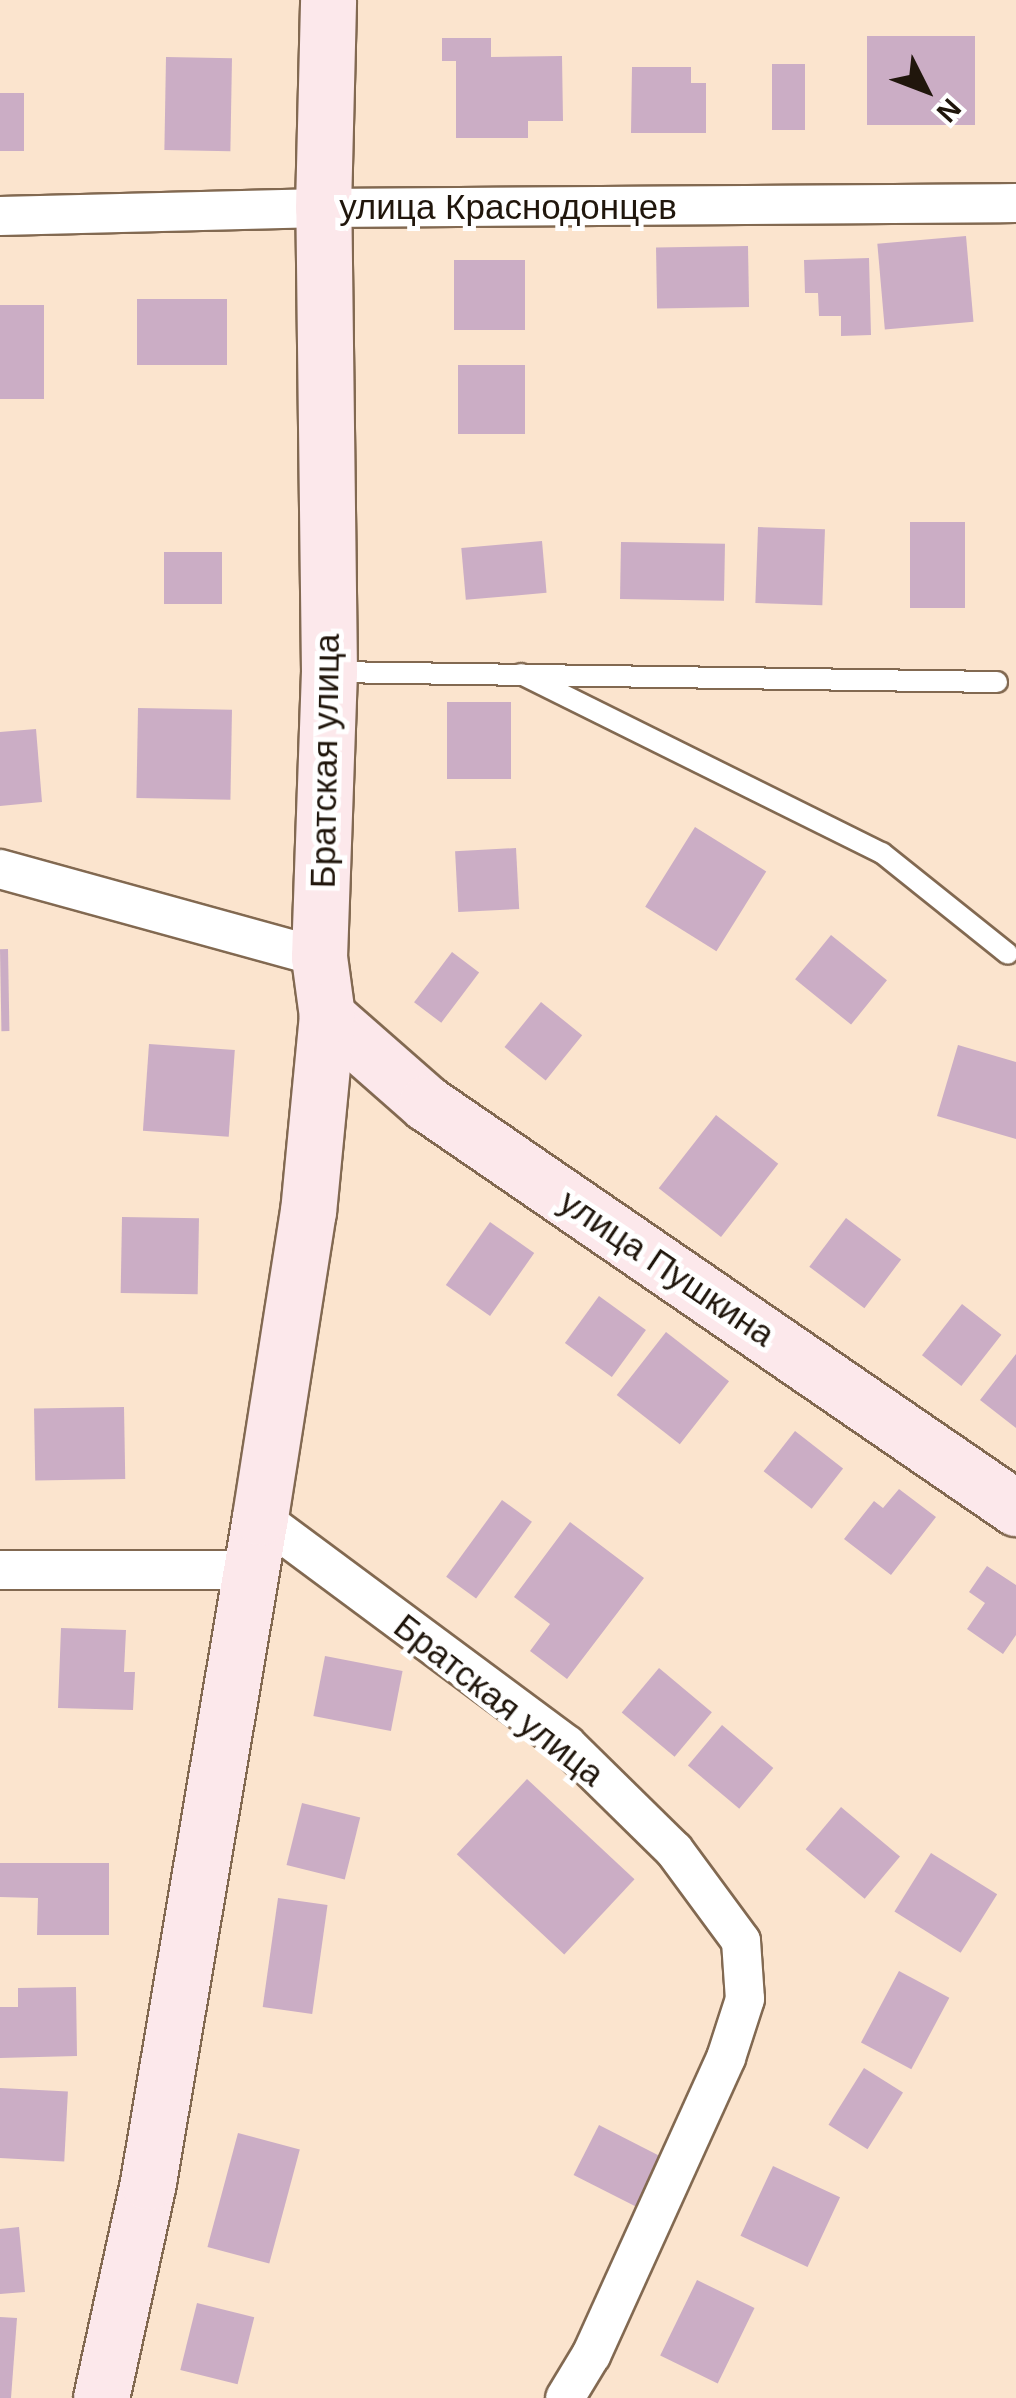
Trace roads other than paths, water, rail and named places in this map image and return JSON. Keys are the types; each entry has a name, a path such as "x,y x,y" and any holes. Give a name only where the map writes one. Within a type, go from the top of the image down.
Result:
{"main road":[{"name":"Братская улица","path":"101,2398 148,2182 247,1570 260,1518 308,1212 328,1016 319,957 329,672 323,208 328,0"},
{"name":"улица Пушкина","path":"328,1016 426,1104 1016,1508"}],"street":[{"name":"улица Краснодонцев","path":"0,216 323,208 1016,203"},
{"path":"0,870 319,957"},
{"name":"Братская улица","path":"260,1518 567,1745 674,1850 741,1941 745,1998 726,2058 591,2355 566,2398"},
{"path":"0,1570 247,1570"}],"lane":[{"path":"329,672 515,671 997,682"},
{"path":"515,671 882,853 1008,954"}]}
